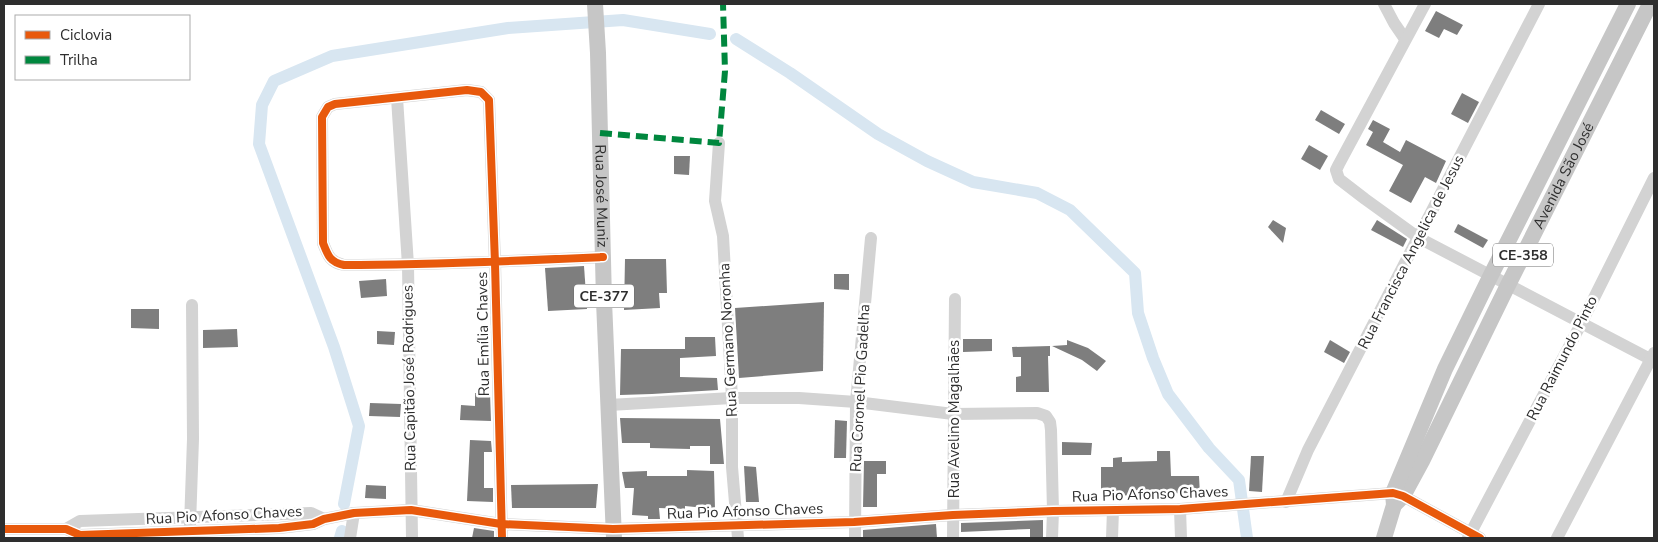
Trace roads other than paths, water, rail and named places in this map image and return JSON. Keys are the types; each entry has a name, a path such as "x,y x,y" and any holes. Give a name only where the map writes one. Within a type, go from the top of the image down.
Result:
{"main road":[{"name":"Rua José Muniz","path":"595,4 613,534"},
{"name":"Avenida São José","path":"1384,538 1396,498 1445,370 1491,275 1629,4"},
{"name":"Avenida São José","path":"1396,498 1422,461 1508,285 1648,8"}],"street":[{"path":"1384,4 1405,39"},
{"path":"1425,4 1338,164 1336,170 1339,179 1419,238 1580,324 1653,358 1557,538"},
{"name":"Rua Francisca Angelica de Jesus","path":"1286,502 1308,450 1539,4"},
{"path":"1629,4 1648,8"},
{"name":"Rua Emília Chaves","path":"397,98 476,90 486,95 490,100 502,538"},
{"path":"397,98 335,104 326,110 322,117 323,243 327,254 334,263 344,265 408,265 603,257"},
{"name":"Rua Capitão José Rodrigues","path":"397,98 408,265 412,538"},
{"name":"Rua Germano Noronha","path":"719,143 715,201 723,236 732,398 732,467 738,532"},
{"name":"Rua Raimundo Pinto","path":"1473,537 1654,178"},
{"name":"Rua Coronel Pio Gadelha","path":"854,538 856,402 872,238"},
{"name":"Rua Avelino Magalhães","path":"953,538 955,299"},
{"path":"190,531 193,439 192,305"},
{"path":"609,405 732,398 799,398 856,402 954,414 1037,413 1046,416 1050,422 1051,430 1052,538"},
{"path":"1396,498 1473,537"},
{"name":"Rua Pio Afonso Chaves","path":"66,529 80,537 190,531 279,533 312,524 324,518 354,513 411,510 502,524 613,534 738,532 953,515 1180,509 1286,502 1396,498"},
{"path":"1180,509 1180,538"},
{"path":"1112,510 1112,538"},
{"name":"Rua Pio Afonso Chaves","path":"4,530 66,529 80,521 191,516 311,513 324,518"},
{"path":"350,538 354,513"},
{"path":"80,521 80,537"}],"waterway":[{"path":"344,504 359,426 334,347 259,144 262,105 274,81 332,56 508,28 623,20 710,34"},
{"path":"736,39 790,73 878,134 927,161 973,182 1037,193 1070,210 1135,273 1138,313 1153,358 1168,394 1209,448 1239,480 1247,538"},
{"path":"340,538 342,531"}]}
